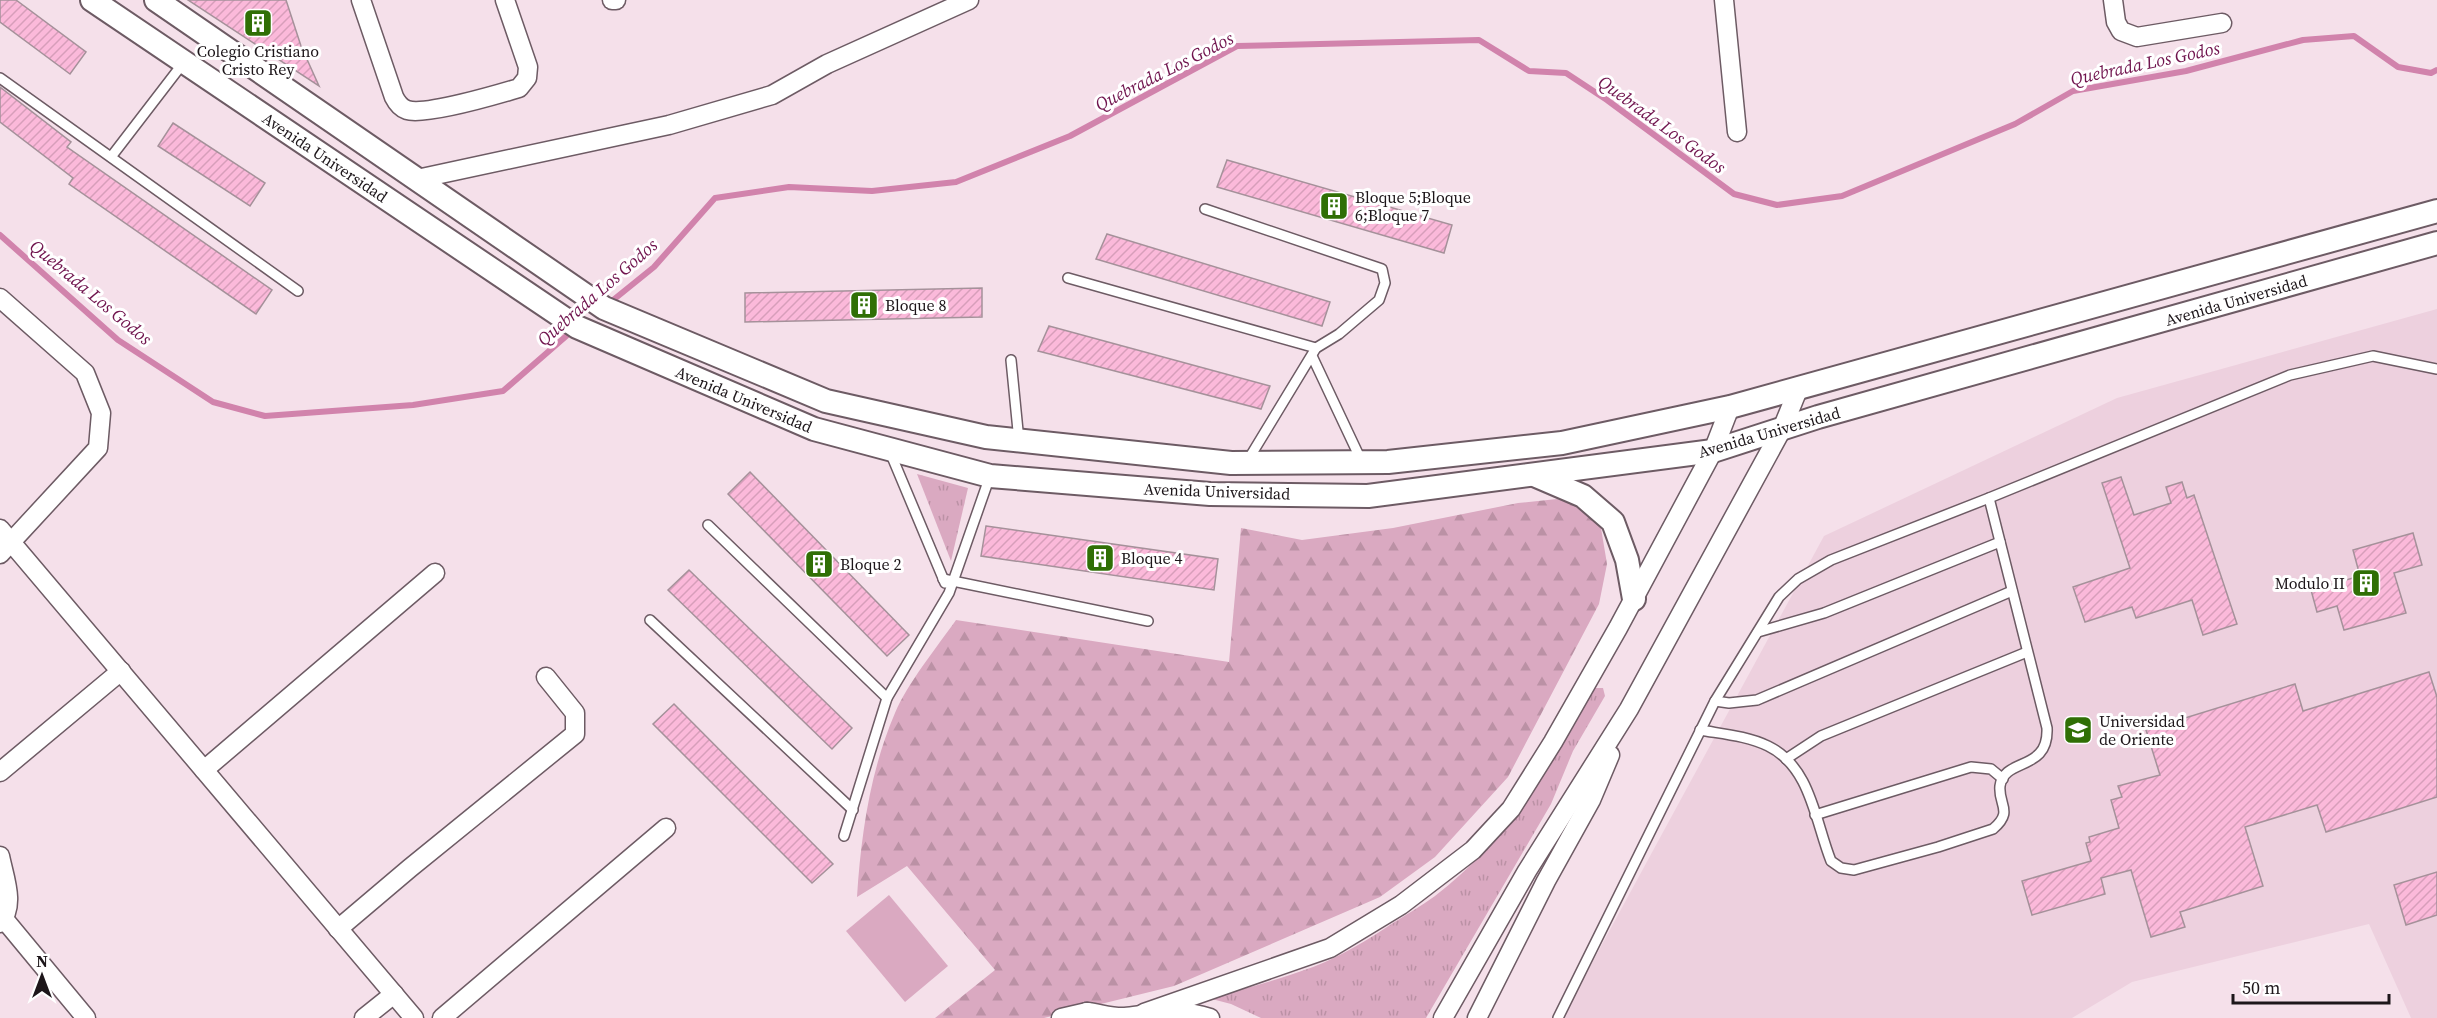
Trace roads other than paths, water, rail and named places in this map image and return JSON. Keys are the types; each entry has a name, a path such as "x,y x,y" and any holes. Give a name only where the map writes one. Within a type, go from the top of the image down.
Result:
{"street":[{"name":"Avenida Universidad","path":"92,0 577,327 814,429 990,476 1210,494 1368,496 1713,451 1818,417 2437,243"},
{"name":"Avenida Universidad","path":"156,0 604,308 826,401 986,437 1231,463 1388,462 1562,443 1730,407 2437,211"},
{"path":"361,0 394,97 400,106 411,111 477,101 519,88 524,84 528,67 505,0"},
{"path":"417,179 669,125 772,94 827,64 969,0"},
{"path":"1724,0 1737,132"},
{"path":"2112,0 2116,22 2121,31 2137,37 2222,23"},
{"path":"0,298 85,373 101,413 98,448 4,542 121,671 414,1018"},
{"path":"1443,1018 1527,871 1629,709 1782,429 1799,387"},
{"path":"1144,1013 1330,948 1401,905 1473,850 1511,809 1553,742 1634,599 1713,451 1730,407"},
{"path":"1533,474 1582,496 1613,522 1627,560 1634,599"},
{"path":"204,770 435,573"},
{"path":"0,772 121,671"},
{"path":"339,929 575,734 575,713 546,677"},
{"path":"1477,1018 1546,881 1591,800 1629,709"},
{"path":"442,1018 666,828"},
{"path":"0,856 9,900 2,921 86,1018"},
{"path":"364,1018 394,994"},
{"path":"1061,1018 1085,1015 1122,1017 1144,1013 1175,1012 1210,1018"}],"lane":[{"path":"111,157 184,62"},
{"path":"0,78 298,291"},
{"path":"1205,208 1382,269 1385,283 1379,300 1314,352 1246,463"},
{"path":"1068,278 1314,352 1362,462"},
{"path":"1558,1018 1715,701 1779,597 1797,579 1831,560 2290,375 2373,356 2437,369"},
{"path":"1011,360 1019,441"},
{"path":"844,836 887,698 949,592 948,580 889,449"},
{"path":"948,580 990,476"},
{"path":"1700,730 1736,736 1767,745 1786,759 1803,781 1831,861 1841,868 1854,870 1993,829 2005,813 2000,787 2003,779 2015,767 2039,755 2048,737 1989,498"},
{"path":"708,525 887,698"},
{"path":"1758,632 1824,614 2000,542"},
{"path":"948,580 1148,621"},
{"path":"1715,701 1729,703 1757,700 2012,591"},
{"path":"650,620 853,810"},
{"path":"1786,759 1821,736 2027,652"},
{"path":"1815,815 1971,767 1991,769 2003,779"}],"waterway":[{"name":"Quebrada Los Godos","path":"607,305 654,267 715,198 789,187 872,191 956,182 1070,136 1237,46 1479,40 1529,71 1566,73 1607,100 1734,194 1777,205 1842,196 2015,124 2073,91 2186,71 2303,40 2354,36 2398,67 2431,73 2437,70"},
{"name":"Quebrada Los Godos","path":"0,235 118,340 213,402 265,416 413,405 503,391 572,331"}],"place":[{"name":"Colegio Cristiano Cristo Rey","path":"258,23"},
{"name":"Bloque 5;Bloque 6;Bloque 7","path":"1334,206"},
{"name":"Bloque 8","path":"864,305"},
{"name":"Bloque 4","path":"1100,558"},
{"name":"Bloque 2","path":"819,564"},
{"name":"Modulo II","path":"2366,583"},
{"name":"Universidad de Oriente","path":"2078,730"}]}
